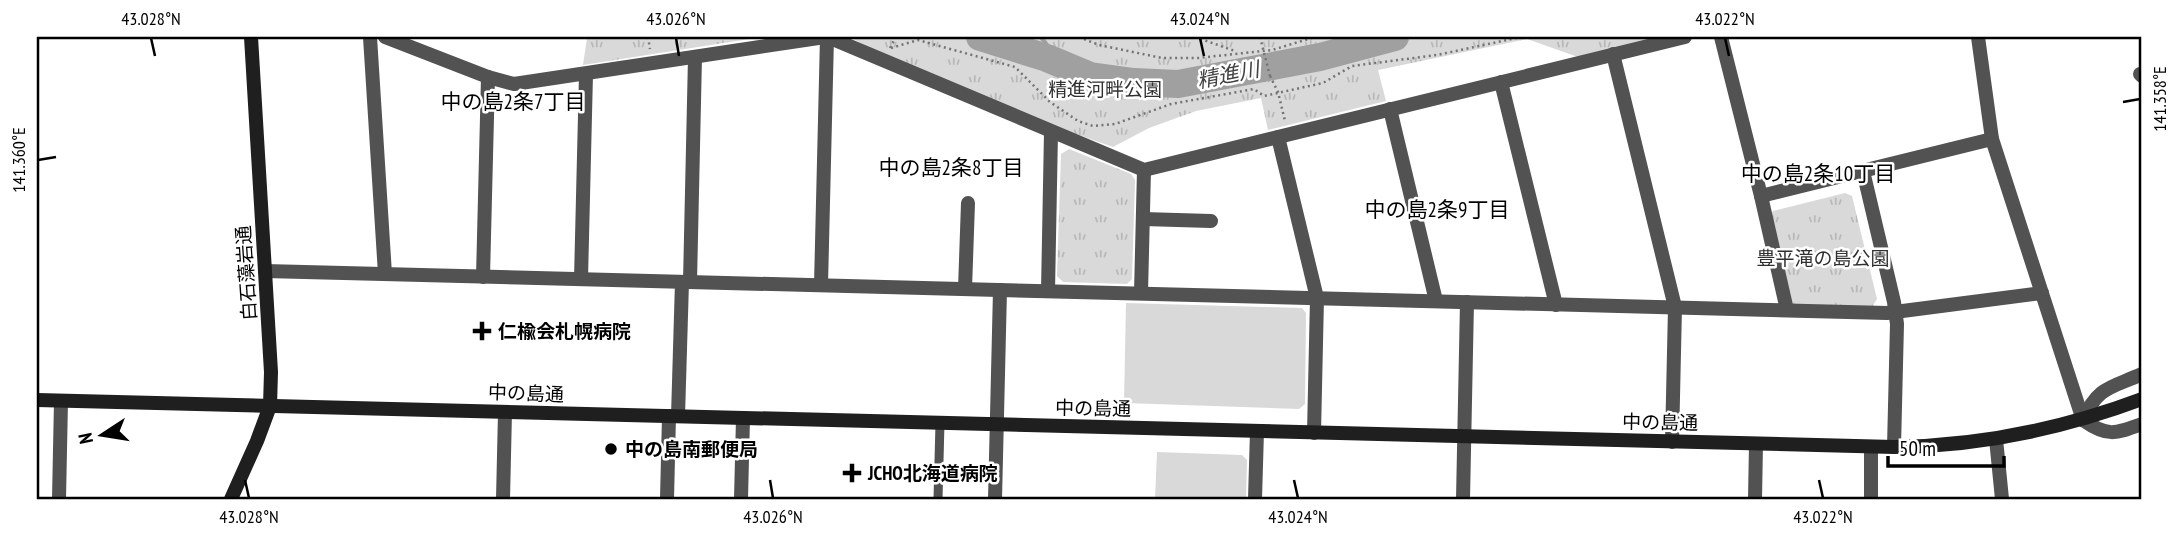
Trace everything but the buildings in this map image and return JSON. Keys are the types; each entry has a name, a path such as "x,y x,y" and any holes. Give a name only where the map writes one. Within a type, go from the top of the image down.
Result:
{"street":[{"name":"白石藻岩通","path":"232,499 270,406 271,372 250,37"},
{"path":"370,37 385,274"},
{"path":"385,37 514,85 827,37 1144,170 1282,131 1390,109 1685,37"},
{"path":"821,285 827,37"},
{"path":"1721,37 1787,310"},
{"path":"1978,37 1992,139 2082,420 2099,432 2120,432 2142,424"},
{"path":"1613,54 1675,307 1672,442"},
{"path":"667,499 686,282 695,57"},
{"path":"581,279 586,74"},
{"path":"483,277 488,77"},
{"path":"1501,82 1556,305"},
{"path":"1390,109 1436,301"},
{"path":"1282,131 1317,298 1314,433"},
{"path":"1048,291 1051,132"},
{"path":"1761,196 1992,139"},
{"path":"1141,293 1144,170"},
{"path":"1863,171 1897,324 1894,447"},
{"path":"965,289 968,203"},
{"path":"1143,219 1211,221"},
{"path":"265,271 1895,312 2042,293"},
{"path":"995,499 1000,290"},
{"path":"1462,499 1467,302"},
{"path":"2082,420 2090,404 2103,390 2142,374"},
{"name":"中の島通","path":"37,400 1894,447 1951,445 1996,439 2082,420 2142,399"},
{"path":"59,499 61,401"},
{"path":"503,499 505,412"},
{"path":"741,499 743,418"},
{"path":"1255,499 1257,431"},
{"path":"1996,439 2002,499"},
{"path":"1755,499 1756,444"},
{"path":"1871,447 1871,499"}],"lane":[{"path":"938,499 940,423"}],"path":[{"path":"648,37 651,56"},
{"path":"1079,37 1099,45 1162,58 1198,58 1272,50 1315,37"},
{"path":"1195,37 1238,52"},
{"path":"1260,37 1270,76 1278,92 1282,131"},
{"path":"889,49 918,40 1015,67 1050,102 1078,121 1094,126 1115,124 1171,104 1254,89 1264,96 1323,83 1352,66 1437,55 1521,37"}],"green space":[{"path":"586,37 762,37 583,65"},
{"name":"精進河畔公園","path":"849,37 1658,37 1578,57 1527,39 1378,70 1386,101 1268,130 1261,98 1196,111 1149,128 1113,147 1010,111"},
{"path":"1069,149 1131,174 1135,180 1132,279 1127,284 1063,282 1057,276 1061,154"},
{"name":"豊平滝の島公園","path":"1845,193 1852,196 1877,299 1872,307 1795,307 1789,300 1769,217 1773,211"},
{"path":"1126,303 1302,308 1306,313 1305,404 1299,409 1124,403"},
{"path":"1157,452 1242,455 1247,460 1246,499 1155,499"}],"waterway":[{"name":"精進川","path":"980,37 1047,58 1090,76 1178,84 1320,57 1395,37"},
{"path":"1041,37 1060,63"}],"place":[{"name":"仁楡会札幌病院","path":"482,331"},
{"name":"中の島南郵便局","path":"611,449"},
{"name":"JCHO北海道病院","path":"852,473"}],"district":[{"name":"中の島2条7丁目","path":"513,102"},
{"name":"中の島2条8丁目","path":"951,168"},
{"name":"中の島2条10丁目","path":"1818,174"},
{"name":"中の島2条9丁目","path":"1437,210"}]}
